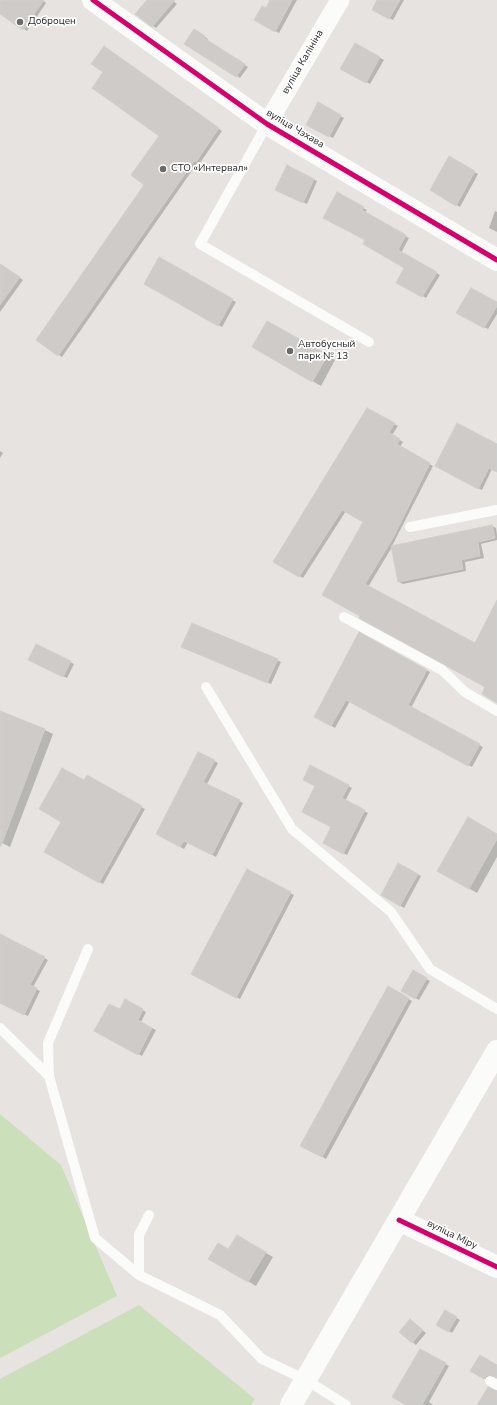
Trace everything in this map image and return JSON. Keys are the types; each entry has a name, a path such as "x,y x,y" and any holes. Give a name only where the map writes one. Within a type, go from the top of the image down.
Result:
{"street":[{"name":"вуліца Чэхава","path":"94,0 267,124 497,260"},
{"name":"вуліца Калініна","path":"267,124 340,0"},
{"path":"291,1405 497,1051"},
{"name":"вуліца Міру","path":"399,1220 497,1267"}],"lane":[{"path":"267,124 200,244 369,342"},
{"path":"410,527 497,510"},
{"path":"344,617 442,670 465,692 497,711"},
{"path":"206,687 292,828 391,912 430,969 497,1010"},
{"path":"88,949 48,1043 49,1076 95,1238 139,1275 220,1315 262,1359 306,1380 346,1405"},
{"path":"0,1028 49,1076"},
{"path":"139,1275 139,1235 149,1215"}],"green space":[{"path":"0,1114 61,1165 117,1296 0,1358"},
{"path":"139,1305 255,1399 251,1405 0,1405 0,1379"}],"building":[{"name":"Доброцен","path":"0,0 44,0 23,30 0,14"},
{"path":"147,0 175,0 152,27 135,14"},
{"path":"270,0 292,0 275,32 254,20 262,6 266,8"},
{"path":"377,0 400,0 389,19 372,10"},
{"path":"194,29 205,36 204,38 245,64 236,77 184,44"},
{"path":"355,43 380,57 366,83 340,69"},
{"path":"104,46 219,128 196,162 194,161 58,356 36,340 144,185 131,175 159,136 92,88 103,72 91,64"},
{"path":"318,102 341,115 329,137 306,125"},
{"path":"449,156 475,171 456,206 430,190"},
{"path":"287,165 314,179 303,203 275,190"},
{"path":"337,192 364,207 362,210 406,235 398,250 437,272 422,297 396,283 404,268 363,244 365,240 323,218"},
{"path":"159,257 233,299 218,326 144,284"},
{"path":"0,264 20,277 0,305"},
{"path":"471,288 497,302 497,306 484,328 456,313"},
{"name":"Автобусный парк № 13","path":"267,321 328,355 312,382 252,347"},
{"path":"367,408 395,423 389,432 400,439 397,444 430,463 393,538 365,584 475,643 497,600 497,703 482,694 485,687 359,618 360,616 322,595 363,522 342,510 299,577 273,562"},
{"path":"457,423 497,444 497,472 489,468 478,489 435,466"},
{"path":"492,525 495,538 478,542 480,556 461,560 463,569 398,582 391,546"},
{"path":"192,623 278,659 267,683 181,647"},
{"path":"359,632 427,670 408,705 480,744 468,766 346,700 331,726 314,717"},
{"path":"36,644 71,661 63,677 28,660"},
{"path":"0,711 45,729 1,846 0,846"},
{"path":"198,752 215,760 203,782 240,800 212,855 184,841 180,847 156,834"},
{"path":"310,765 349,785 342,798 365,810 343,854 323,843 331,827 302,812 315,786 303,780"},
{"path":"62,768 84,780 87,775 142,806 99,883 44,852 61,822 39,809"},
{"path":"468,817 497,834 497,839 469,889 437,871"},
{"path":"398,863 418,874 400,906 381,895"},
{"path":"247,869 291,892 236,998 191,974"},
{"path":"0,934 45,957 30,985 37,988 24,1015 0,1003"},
{"path":"413,970 427,978 415,999 401,991"},
{"path":"388,986 409,998 322,1157 300,1146"},
{"path":"125,999 143,1009 138,1020 152,1028 138,1055 94,1031 109,1004 120,1009"},
{"path":"237,1235 266,1252 248,1282 208,1259 218,1243 228,1249"},
{"path":"445,1310 457,1317 448,1332 436,1325"},
{"path":"410,1319 423,1330 412,1343 399,1332"},
{"path":"420,1349 446,1363 422,1405 406,1405 392,1397"},
{"path":"480,1355 497,1365 497,1378 490,1375 486,1376 484,1379 470,1371"},
{"path":"488,1387 497,1391 497,1405 477,1405"}],"cycle path":[{"path":"93,0 267,124 497,260"},
{"path":"399,1220 497,1267"}],"place":[{"name":"Доброцен","path":"20,22"},
{"name":"СТО «Интервал»","path":"163,169"},
{"name":"Автобусный парк № 13","path":"290,351"}]}
